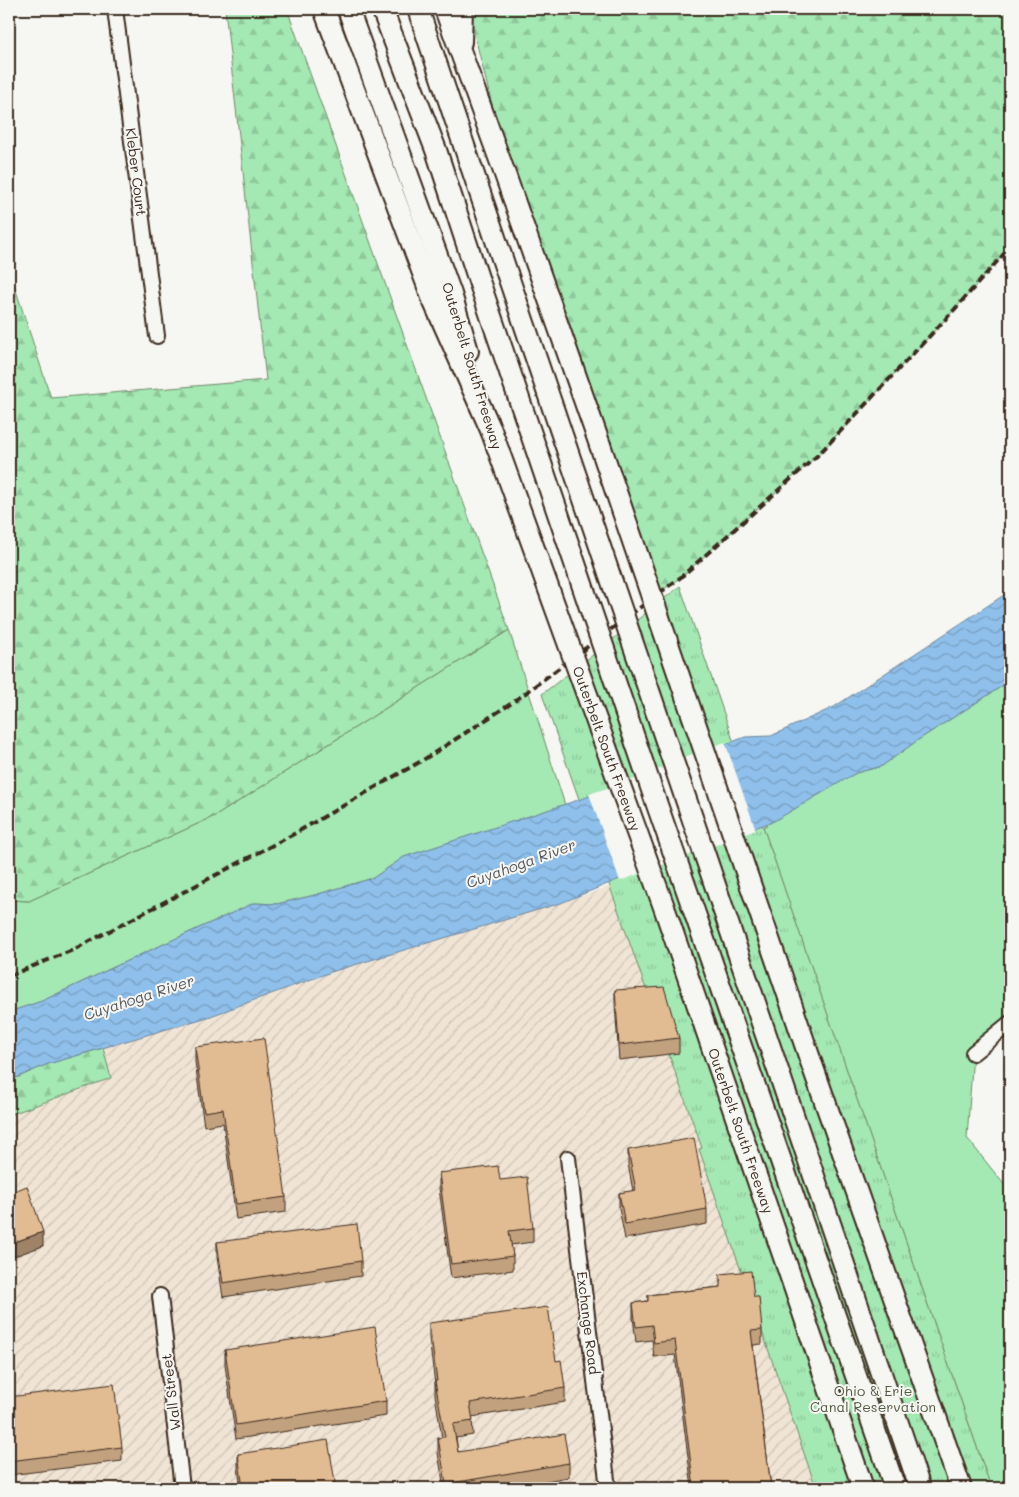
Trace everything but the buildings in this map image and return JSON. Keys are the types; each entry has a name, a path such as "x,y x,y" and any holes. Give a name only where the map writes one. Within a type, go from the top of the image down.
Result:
{"highway":[{"path":"324,9 442,297"},
{"name":"Outerbelt South Freeway","path":"348,9 442,297 670,925 864,1488"},
{"path":"382,9 436,150 655,799 895,1488"},
{"path":"418,9 506,273 920,1488"},
{"path":"445,9 598,440 810,1059 961,1488"},
{"path":"460,54 462,9"}],"street":[{"name":"Kleber Court","path":"115,9 157,336"},
{"path":"973,1053 1010,1023"},
{"name":"Exchange Road","path":"568,1158 608,1488"},
{"name":"Wall Street","path":"160,1296 182,1488"}],"shaded area":[{"path":"651,872 860,1488 9,1488 9,1115 111,1078 103,1048 208,1017 331,972 561,903"}],"green space":[{"path":"225,9 287,9 509,630 217,815 29,901 9,900 9,269 51,398 266,380"},
{"path":"468,9 1010,9 1010,247 954,310 819,454 681,577 649,600 507,164"},
{"name":"Ohio & Erie Canal Reservation","path":"680,586 991,1488 816,1488 699,1149 702,1148 542,694"},
{"path":"509,630 565,805 404,857 373,878 277,904 254,903 42,1001 9,1012 9,900 29,901 217,815"},
{"path":"1010,681 1010,1023 973,1053 967,1138 1010,1192 1010,1488 991,1488 763,827 856,773 882,766 918,740"},
{"path":"103,1048 111,1078 9,1115 9,1081 48,1064"}],"water":[{"name":"Cuyahoga River","path":"1010,591 1010,681 918,740 882,766 856,773 774,821 671,858 561,903 331,972 208,1017 48,1064 9,1081 9,1012 42,1001 254,903 277,904 373,878 404,857 645,778 680,762 745,737 771,736 834,707"}],"pier":[{"path":"725,742 756,830 620,881 589,794 644,776 679,759"}],"railway":[{"path":"9,976 73,950 292,835 423,760 512,703 681,577 819,454 954,310 1010,247"}]}
